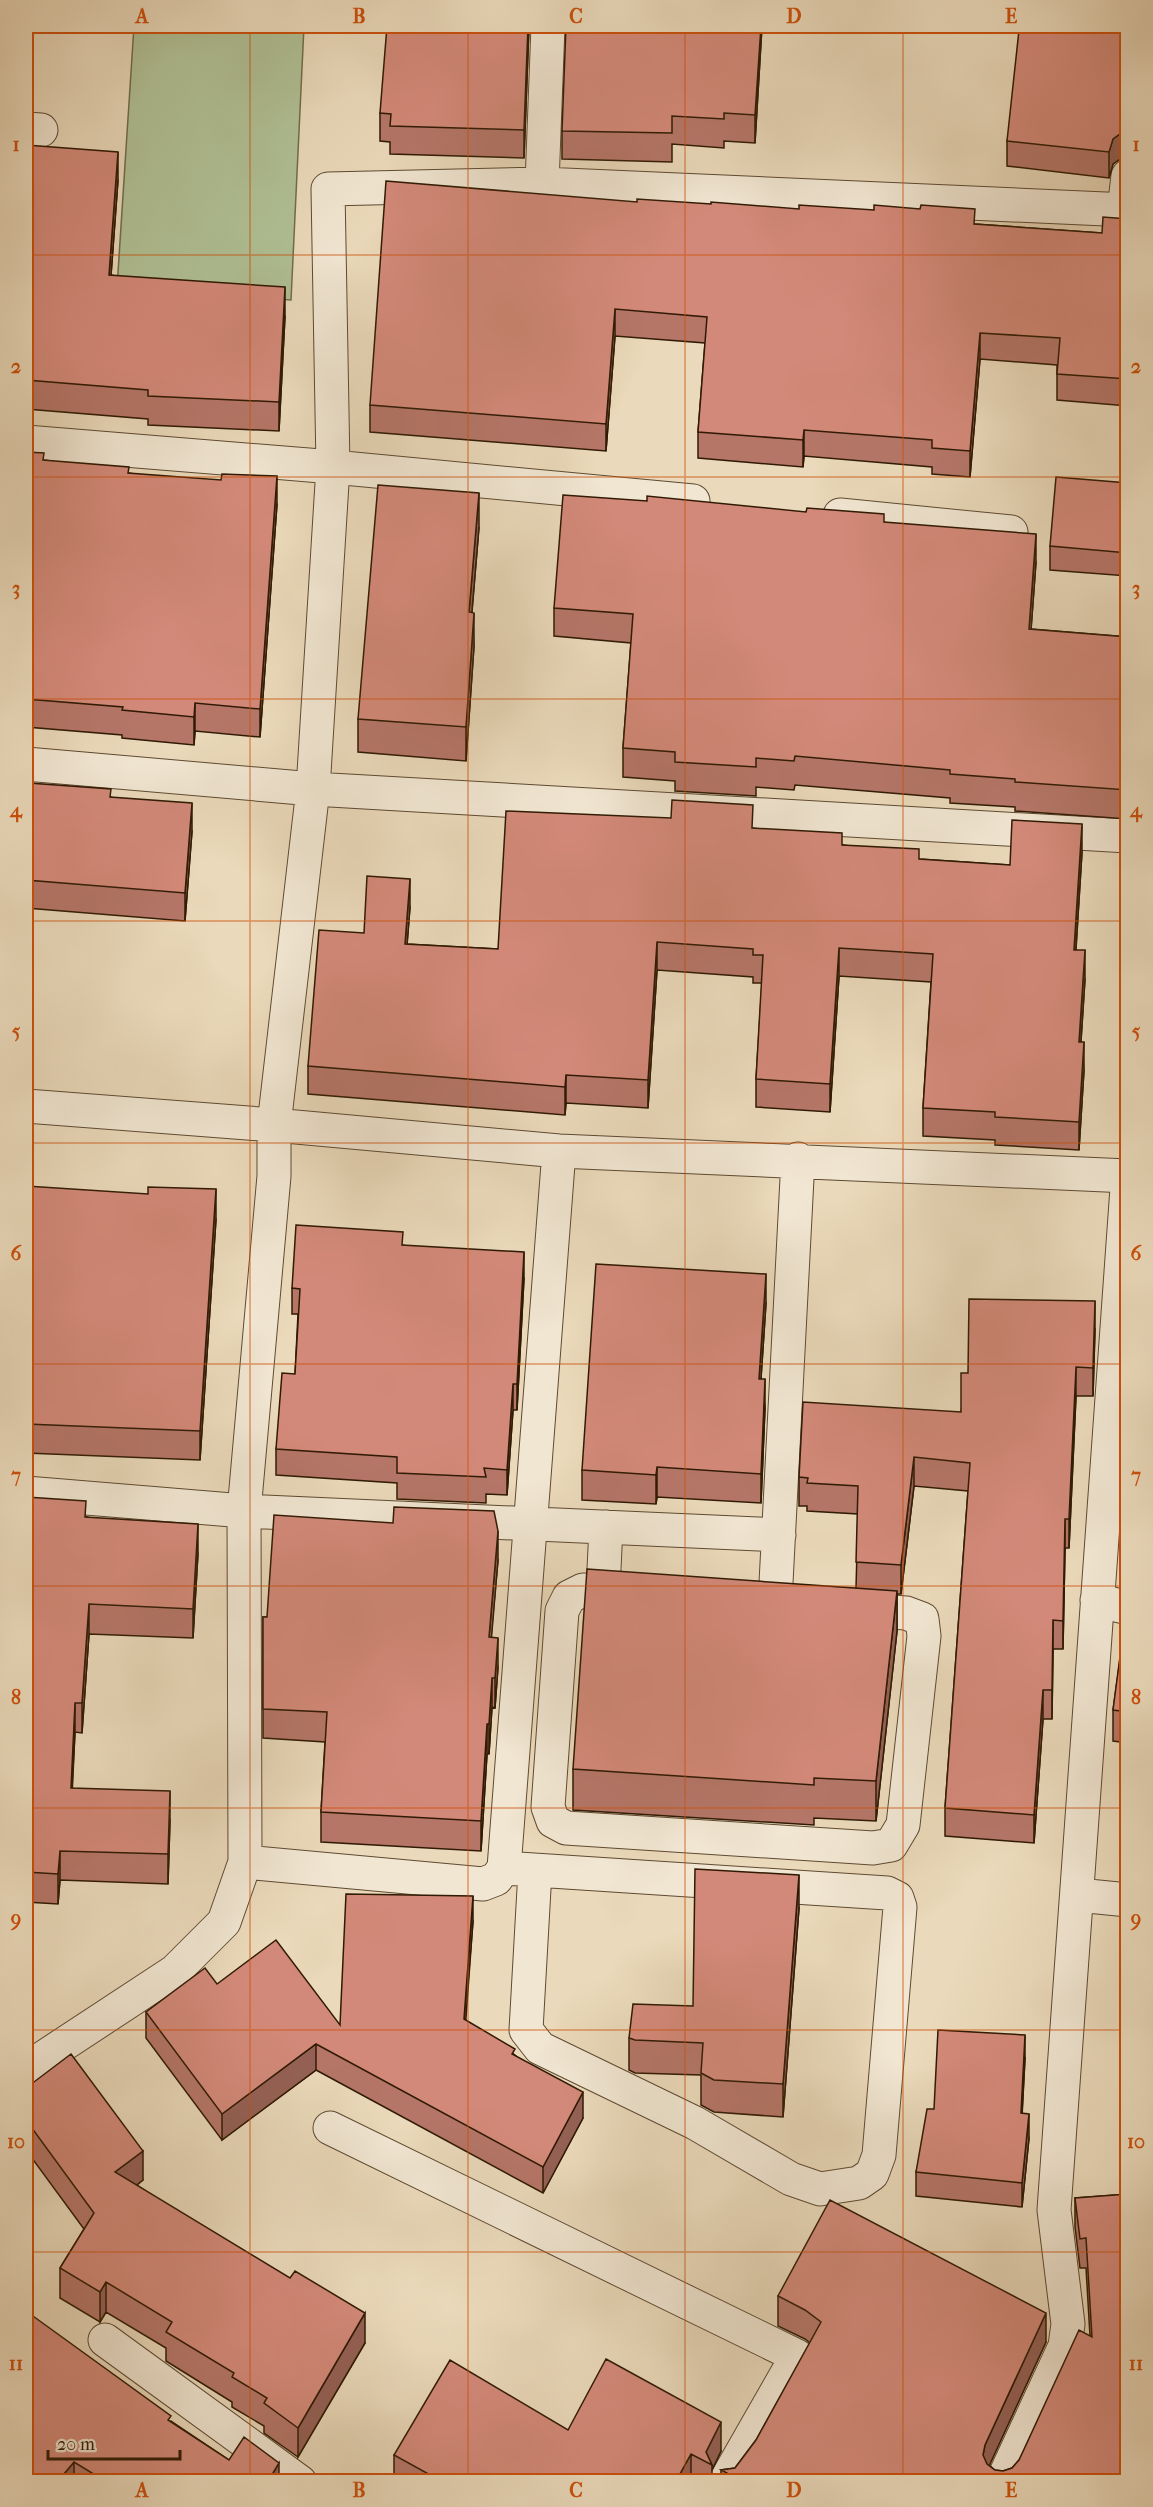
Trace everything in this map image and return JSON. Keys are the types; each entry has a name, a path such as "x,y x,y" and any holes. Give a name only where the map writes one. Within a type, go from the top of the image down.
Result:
{"street":[{"path":"542,184 548,26"},
{"path":"26,2069 175,1971 224,1922 245,1862 244,1511 274,1176 274,1125 313,789 333,467 328,189 542,184 1126,210 1128,176"},
{"path":"26,442 333,467 726,504"},
{"path":"809,512 1011,532"},
{"path":"26,764 313,789 1128,836"},
{"path":"26,1106 274,1125 559,1151 1127,1175 1112,1604 1078,1896 1068,2324 1065,2346 1002,2481"},
{"path":"245,1862 483,1884 520,1870 887,1893 897,1898 900,1907 879,2155 872,2174 859,2183 820,2189 791,2179 695,2123 540,2048 526,2030 520,1870 529,1524 559,1151"},
{"path":"775,1602 798,1160"},
{"path":"26,1493 244,1511 779,1535"},
{"path":"603,1590 606,1527"},
{"path":"583,1590 603,1590 906,1613 922,1619 924,1636 903,1825 891,1845 873,1848 566,1828 553,1821 548,1807 562,1611 569,1597 583,1590"},
{"path":"1078,1896 1128,1900"},
{"path":"330,2128 797,2356 725,2481"},
{"path":"105,2340 300,2481"}],"green space":[{"path":"134,26 304,26 291,300 117,288"}],"building":[{"path":"387,26 528,26 524,130 390,126 391,114 380,113"},
{"path":"566,26 761,26 755,115 724,113 724,119 672,116 672,133 562,131"},
{"path":"1039,26 1128,26 1128,133 1120,134 1113,139 1109,152 1007,141 1019,30 1038,32"},
{"path":"26,145 118,152 109,275 285,287 279,402 148,396 148,390 26,380"},
{"path":"386,181 637,202 637,199 799,209 799,205 874,210 874,205 920,209 921,205 975,209 974,224 1102,233 1103,217 1128,219 1128,379 1057,374 1060,338 980,333 970,451 932,448 932,440 804,430 803,440 698,432 707,317 615,309 606,424 370,405"},
{"path":"26,452 44,453 43,460 129,467 128,473 221,480 222,474 277,476 260,709 195,703 194,717 122,710 123,707 26,699"},
{"path":"1056,477 1128,483 1128,553 1050,546"},
{"path":"378,485 479,493 469,612 474,613 466,727 358,719"},
{"path":"563,495 647,501 647,496 806,512 807,508 884,514 884,522 1036,534 1029,629 1128,637 1128,790 1015,782 1015,779 950,774 950,770 795,756 794,761 756,758 756,767 675,762 675,752 623,748 633,614 554,608"},
{"path":"26,771 30,772 29,783 111,789 110,797 192,803 185,893 26,880"},
{"path":"672,800 753,805 752,828 842,833 842,845 919,849 919,859 1010,865 1012,820 1082,824 1074,950 1085,950 1079,1042 1084,1042 1079,1122 995,1117 995,1112 923,1108 933,954 839,948 830,1084 756,1079 763,955 753,955 753,949 657,942 648,1080 566,1075 565,1087 308,1066 319,930 364,933 367,876 410,879 405,944 498,949 506,811 671,818"},
{"path":"26,1186 148,1194 148,1187 216,1189 200,1431 26,1424"},
{"path":"296,1225 403,1232 402,1245 524,1252 517,1384 513,1384 507,1470 484,1468 486,1477 397,1473 397,1457 276,1449 282,1373 295,1374 300,1289 292,1288"},
{"path":"596,1264 766,1274 759,1379 765,1379 761,1474 657,1467 656,1475 582,1470"},
{"path":"969,1299 1095,1301 1093,1368 1076,1367 1069,1519 1065,1519 1063,1621 1053,1620 1052,1690 1043,1690 1034,1815 945,1808 970,1463 914,1457 901,1565 856,1562 858,1486 807,1483 808,1478 799,1477 803,1402 961,1412 961,1373 968,1373"},
{"path":"26,1497 86,1501 85,1517 198,1524 193,1609 89,1604 82,1703 75,1703 71,1788 170,1791 168,1854 60,1851 58,1874 26,1872"},
{"path":"394,1507 494,1511 498,1531 489,1637 498,1638 495,1678 492,1678 489,1724 487,1724 481,1821 321,1812 327,1712 263,1709 263,1617 267,1617 274,1515 393,1523"},
{"path":"587,1569 897,1591 876,1781 814,1778 814,1785 573,1769"},
{"path":"1128,1603 1128,1712 1113,1710"},
{"path":"695,1869 799,1875 783,2084 714,2080 701,2073 703,2043 629,2038 633,2004 693,2006"},
{"path":"346,1894 473,1896 464,2019 515,2049 512,2054 583,2092 543,2167 316,2044 222,2114 146,2012 205,1968 217,1984 276,1940 340,2025"},
{"path":"938,2030 1025,2035 1021,2113 1029,2114 1022,2183 916,2172 927,2109 934,2109"},
{"path":"71,2054 143,2151 115,2172 290,2278 295,2271 365,2313 298,2428 264,2403 267,2398 232,2377 234,2373 166,2332 172,2322 106,2282 100,2292 60,2268 94,2213 26,2120 26,2088"},
{"path":"1128,2194 1128,2481 742,2481 721,2470 735,2468 756,2440 821,2322 805,2310 778,2296 830,2200 1046,2313 985,2445 983,2455 987,2464 995,2470 1003,2471 1012,2468 1019,2460 1079,2330 1092,2337 1086,2238 1080,2239 1075,2198"},
{"path":"26,2311 171,2416 168,2420 229,2460 244,2437 279,2463 270,2478 276,2481 105,2481 74,2462 58,2481 26,2481"},
{"path":"606,2359 721,2422 706,2452 712,2465 691,2454 676,2481 441,2481 394,2455 450,2360 568,2430"}]}
